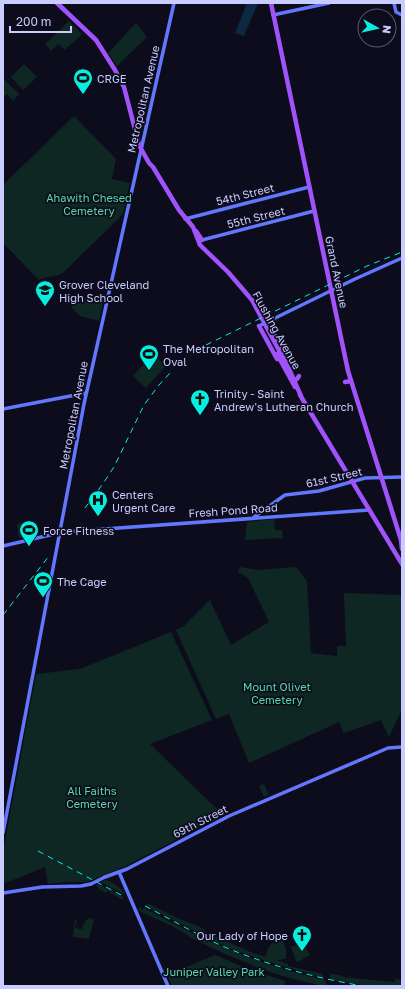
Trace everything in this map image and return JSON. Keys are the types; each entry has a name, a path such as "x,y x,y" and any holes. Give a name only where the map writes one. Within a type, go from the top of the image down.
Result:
{"main road":[{"name":"Flushing Avenue","path":"57,3 96,40 124,87 141,150 186,220 201,250 233,281 252,304 290,374"},
{"name":"Metropolitan Avenue","path":"3,833 86,393 174,3"},
{"name":"Grand Avenue","path":"271,3 351,381 401,541 402,549"},
{"path":"273,15 329,3"},
{"path":"394,3 396,12 402,15"},
{"name":"54th Street","path":"186,220 309,187"},
{"name":"55th Street","path":"202,240 314,211"},
{"name":"Flushing Avenue","path":"186,220 193,227 200,245 228,272 252,300 301,396 402,564"},
{"path":"193,227 202,240"},
{"path":"290,374 279,364 260,326 331,290 402,258"},
{"path":"267,322 291,368 290,374"},
{"path":"293,381 300,376"},
{"path":"345,382 351,381"},
{"path":"3,409 86,393"},
{"path":"360,411 366,409"},
{"name":"61st Street","path":"253,518 285,495 319,491 364,478 402,477"},
{"name":"Fresh Pond Road","path":"3,546 60,532 369,510"},
{"name":"69th Street","path":"3,893 42,887 81,886 91,884 127,869 230,816 383,750 402,747"},
{"path":"119,872 168,986"}],"green space":[{"path":"69,21 82,34 65,50 58,44 51,51 45,44"},
{"path":"136,23 147,37 117,66 108,53"},
{"path":"24,64 37,77 23,90 11,77"},
{"path":"3,78 19,94 13,101 7,94 3,97"},
{"name":"Ahawith Chesed Cemetery","path":"74,116 116,159 112,179 130,183 123,214 64,272 39,280 3,243 3,185"},
{"path":"80,298 103,302 99,321 80,316 71,307"},
{"name":"The Metropolitan Oval","path":"153,354 166,366 146,388 133,376"},
{"path":"274,519 275,530 282,530 283,538 245,540 247,522"},
{"path":"25,522 28,536 19,538 17,524"},
{"name":"Mount Olivet Cemetery","path":"240,567 258,570 296,567 307,581 311,653 337,656 337,646 346,646 344,593 402,595 402,709 389,737 381,720 344,733 339,722 249,763 229,714 216,719 176,630 184,626 210,600 231,645 269,622 248,578 238,572"},
{"name":"All Faiths Cemetery","path":"171,632 212,720 150,744 223,815 126,866 87,882 48,884 45,867 3,883 3,852 36,674 80,669"},
{"path":"264,784 269,795 264,797 259,786"},
{"path":"105,880 116,885 125,895 101,882"},
{"path":"98,884 123,897 122,900 108,891 105,893 100,890 96,885"},
{"path":"149,904 177,918 200,927 208,933 253,953 266,957 270,945 275,941 282,939 286,949 286,956 285,959 276,960 288,964 288,966 322,974 324,978 269,962 229,948 145,906"},
{"path":"141,907 142,910 144,908 209,941 254,959 325,980 327,986 276,974 232,957 139,911 138,909"},
{"path":"89,918 94,919 89,939 73,937 75,919 77,920 75,927 82,929 83,924 85,924 86,920"},
{"path":"301,943 305,946 310,955 298,962 296,961 291,947"},
{"name":"Juniper Valley Park","path":"215,955 248,969 285,981 285,986 172,986 167,975"},
{"path":"329,973 348,978 351,975 351,978 395,982 395,979 402,980 402,986 367,986 332,980"}],"water":[{"path":"247,3 258,3 244,36 235,33"}],"railway":[{"path":"206,345 367,266 402,252"},
{"path":"85,508 114,467 144,405 171,372"},
{"path":"3,615 49,556"},
{"path":"38,851 123,896"},
{"path":"145,906 227,948 294,971 363,986"}],"place":[{"name":"CRGE","path":"83,95"},
{"name":"Grover Cleveland High School","path":"45,307"},
{"name":"The Metropolitan Oval","path":"149,371"},
{"name":"Trinity - Saint Andrew's Lutheran Church","path":"200,416"},
{"name":"Centers Urgent Care","path":"98,517"},
{"name":"Force Fitness","path":"29,547"},
{"name":"The Cage","path":"43,598"},
{"name":"Our Lady of Hope","path":"302,952"}]}
